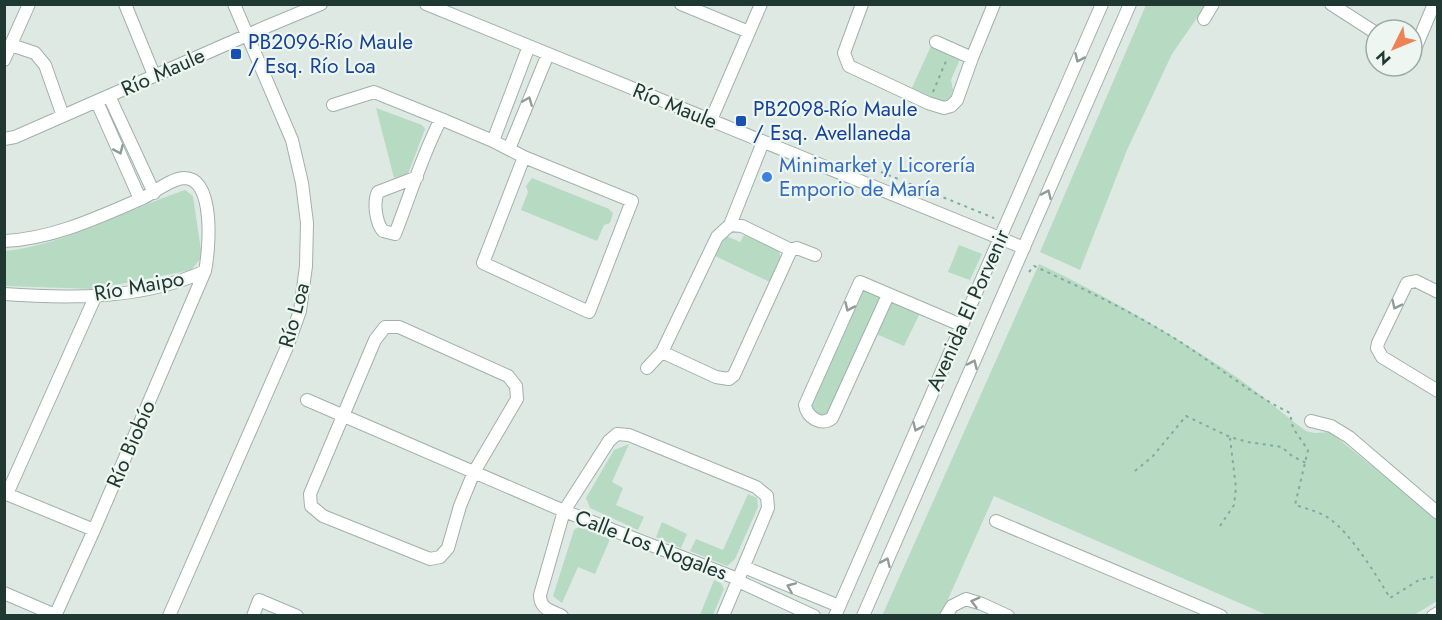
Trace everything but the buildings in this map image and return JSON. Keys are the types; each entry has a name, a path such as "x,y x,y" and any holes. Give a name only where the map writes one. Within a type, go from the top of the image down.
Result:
{"street":[{"path":"4,60 29,4"},
{"path":"125,4 154,75"},
{"name":"Río Loa","path":"169,615 287,348 300,311 306,266 307,223 302,183 292,140 234,4"},
{"name":"Río Maule","path":"4,139 15,137 321,4"},
{"name":"Río Maule","path":"426,4 1024,248"},
{"path":"681,4 749,32"},
{"path":"711,120 761,4"},
{"path":"862,4 844,53 849,66 928,103 944,108 951,106 957,100 994,4"},
{"name":"Avenida El Porvenir","path":"837,611 1102,4"},
{"name":"Avenida El Porvenir","path":"862,615 1130,4"},
{"path":"1204,19 1213,4"},
{"path":"1331,4 1364,25"},
{"path":"1424,28 1434,4"},
{"path":"936,42 972,58"},
{"path":"11,45 35,53 45,64 63,116"},
{"path":"493,141 529,46"},
{"path":"509,149 548,54"},
{"path":"333,105 374,92 632,201 589,312 483,262 524,157"},
{"path":"109,96 154,193"},
{"path":"97,102 140,199"},
{"path":"417,177 378,192 376,196 378,223 383,231 395,234 441,119"},
{"path":"647,368 662,352 717,237 730,225 763,142"},
{"name":"Río Maipo","path":"4,241 39,238 140,199 183,178 192,180 205,194 209,252 205,271 183,281 132,292 52,298 4,294"},
{"path":"730,225 742,226 791,250 797,248 815,255"},
{"path":"662,352 716,377 729,379 734,375 791,250"},
{"name":"Río Biobío","path":"55,615 205,271"},
{"path":"1437,292 1416,281 1407,283 1377,348 1382,357 1437,391"},
{"path":"888,295 832,418 827,422 822,422 810,416 806,412 805,405 860,282 961,325"},
{"path":"94,530 6,493 96,295"},
{"path":"386,327 399,327 508,376 516,386 517,399 474,472 460,506 448,548 440,557 430,559 322,516 311,506 310,494 341,416 375,340 386,327"},
{"name":"Calle Los Nogales","path":"307,400 564,511 738,580 814,615"},
{"path":"1311,421 1331,426 1349,438 1437,513"},
{"path":"562,615 544,608 540,603 540,595 564,511 609,441 617,434 629,435 756,487 767,496 768,508 723,615"},
{"path":"996,521 1221,615"},
{"name":"Calle Los Nogales","path":"744,567 837,611"},
{"path":"4,593 55,615"},
{"path":"946,615 952,606 966,599 1008,615"},
{"path":"253,615 259,600 297,615"},
{"path":"1433,615 1437,613"}],"path":[{"path":"928,103 951,50"},
{"path":"881,172 994,218"},
{"path":"1029,272 1034,266 1104,298 1184,344 1270,404 1290,413 1293,428 1308,450 1295,506 1314,510 1332,520 1371,568 1390,598 1419,580 1437,576"},
{"path":"1135,471 1153,456 1186,416 1230,437 1282,447 1292,456 1306,463"},
{"path":"1220,526 1234,505 1236,489 1230,437"}],"green space":[{"path":"1146,5 1206,5 1172,54 1127,150 1080,270 1040,252"},
{"path":"931,46 960,59 951,80 953,90 950,98 940,103 911,90"},
{"path":"376,108 422,125 425,129 408,174 394,178"},
{"path":"532,178 609,209 613,213 610,223 604,225 597,241 521,210 528,192 526,186"},
{"path":"185,190 193,196 202,257 191,270 95,289 5,286 5,251 29,247 74,234"},
{"path":"744,235 778,250 782,259 770,282 715,256 726,236 740,242"},
{"path":"959,245 982,254 970,280 948,272"},
{"path":"1039,264 1110,300 1203,355 1247,384 1306,431 1330,432 1437,519 1437,601 1414,615 1267,615 994,496 941,615 882,616"},
{"path":"869,289 920,313 904,346 867,330 828,413 820,416 812,412 808,401 855,297"},
{"path":"629,444 612,482 623,488 616,505 644,517 638,530 590,508 586,498 614,450"},
{"path":"748,494 757,498 758,507 735,559 727,566 690,551 696,539 723,550"},
{"path":"662,522 687,534 681,548 656,537"},
{"path":"580,526 610,539 595,574 578,567 562,603 553,596 574,530"},
{"path":"714,580 721,583 724,589 713,615 700,615"}],"place":[{"name":"PB2096-Río Maule / Esq. Río Loa","path":"236,54"},
{"name":"PB2098-Río Maule / Esq. Avellaneda","path":"741,121"},
{"name":"Minimarket y Licorería Emporio de María","path":"767,177"}]}
